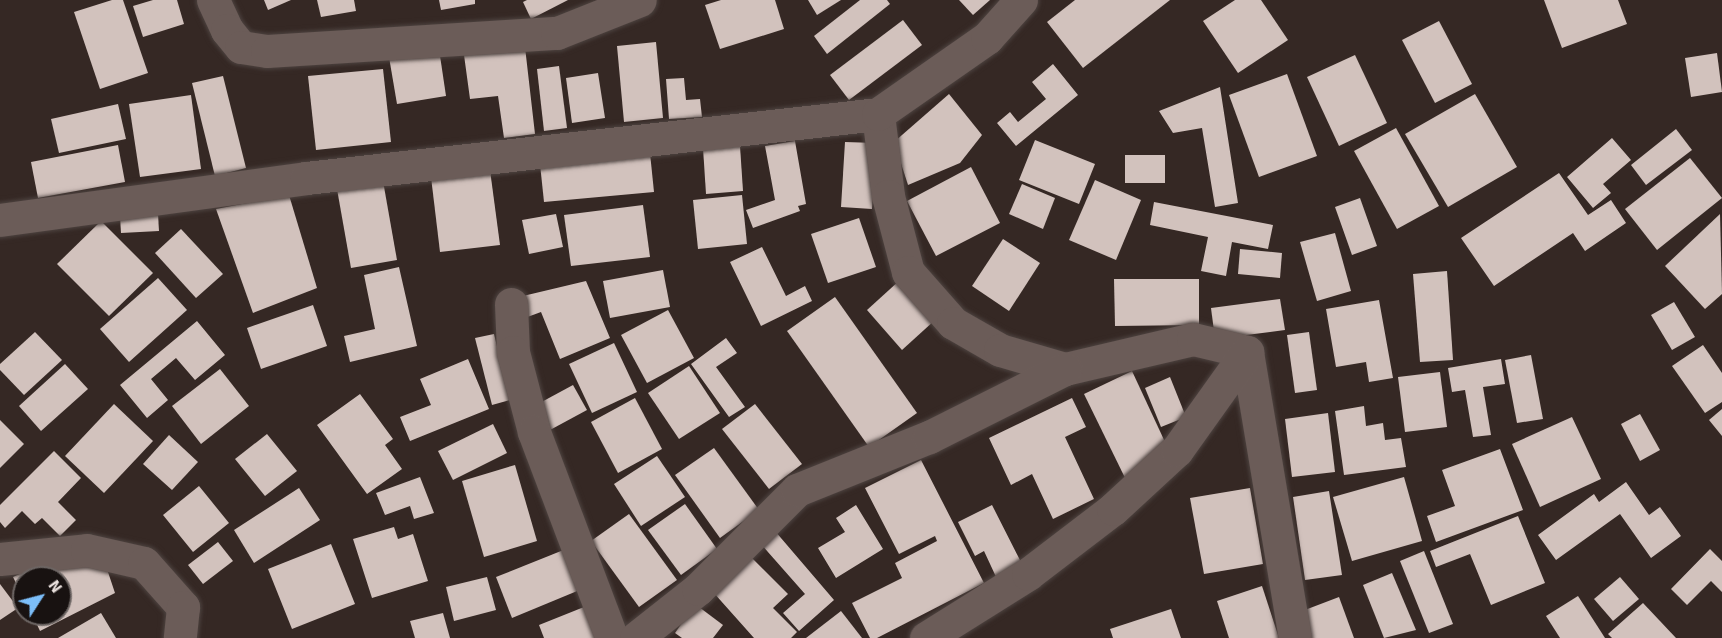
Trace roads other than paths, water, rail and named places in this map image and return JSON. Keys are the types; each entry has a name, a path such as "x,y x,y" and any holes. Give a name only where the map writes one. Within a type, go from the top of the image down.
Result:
{"street":[{"path":"213,0 227,30 241,48 267,51 557,33 640,0"},
{"path":"0,220 306,178 878,114 987,38 1022,0"},
{"path":"878,114 888,196 908,272 952,323 1000,350 1065,369"},
{"path":"511,304 513,352 534,432 612,638"},
{"path":"636,638 698,589 797,490 929,437 1065,369 1192,339 1247,352"},
{"path":"926,638 1028,574 1113,509 1177,450 1247,352"},
{"path":"1247,352 1295,638"},
{"path":"0,559 87,550 144,563 183,607 180,638"}]}
